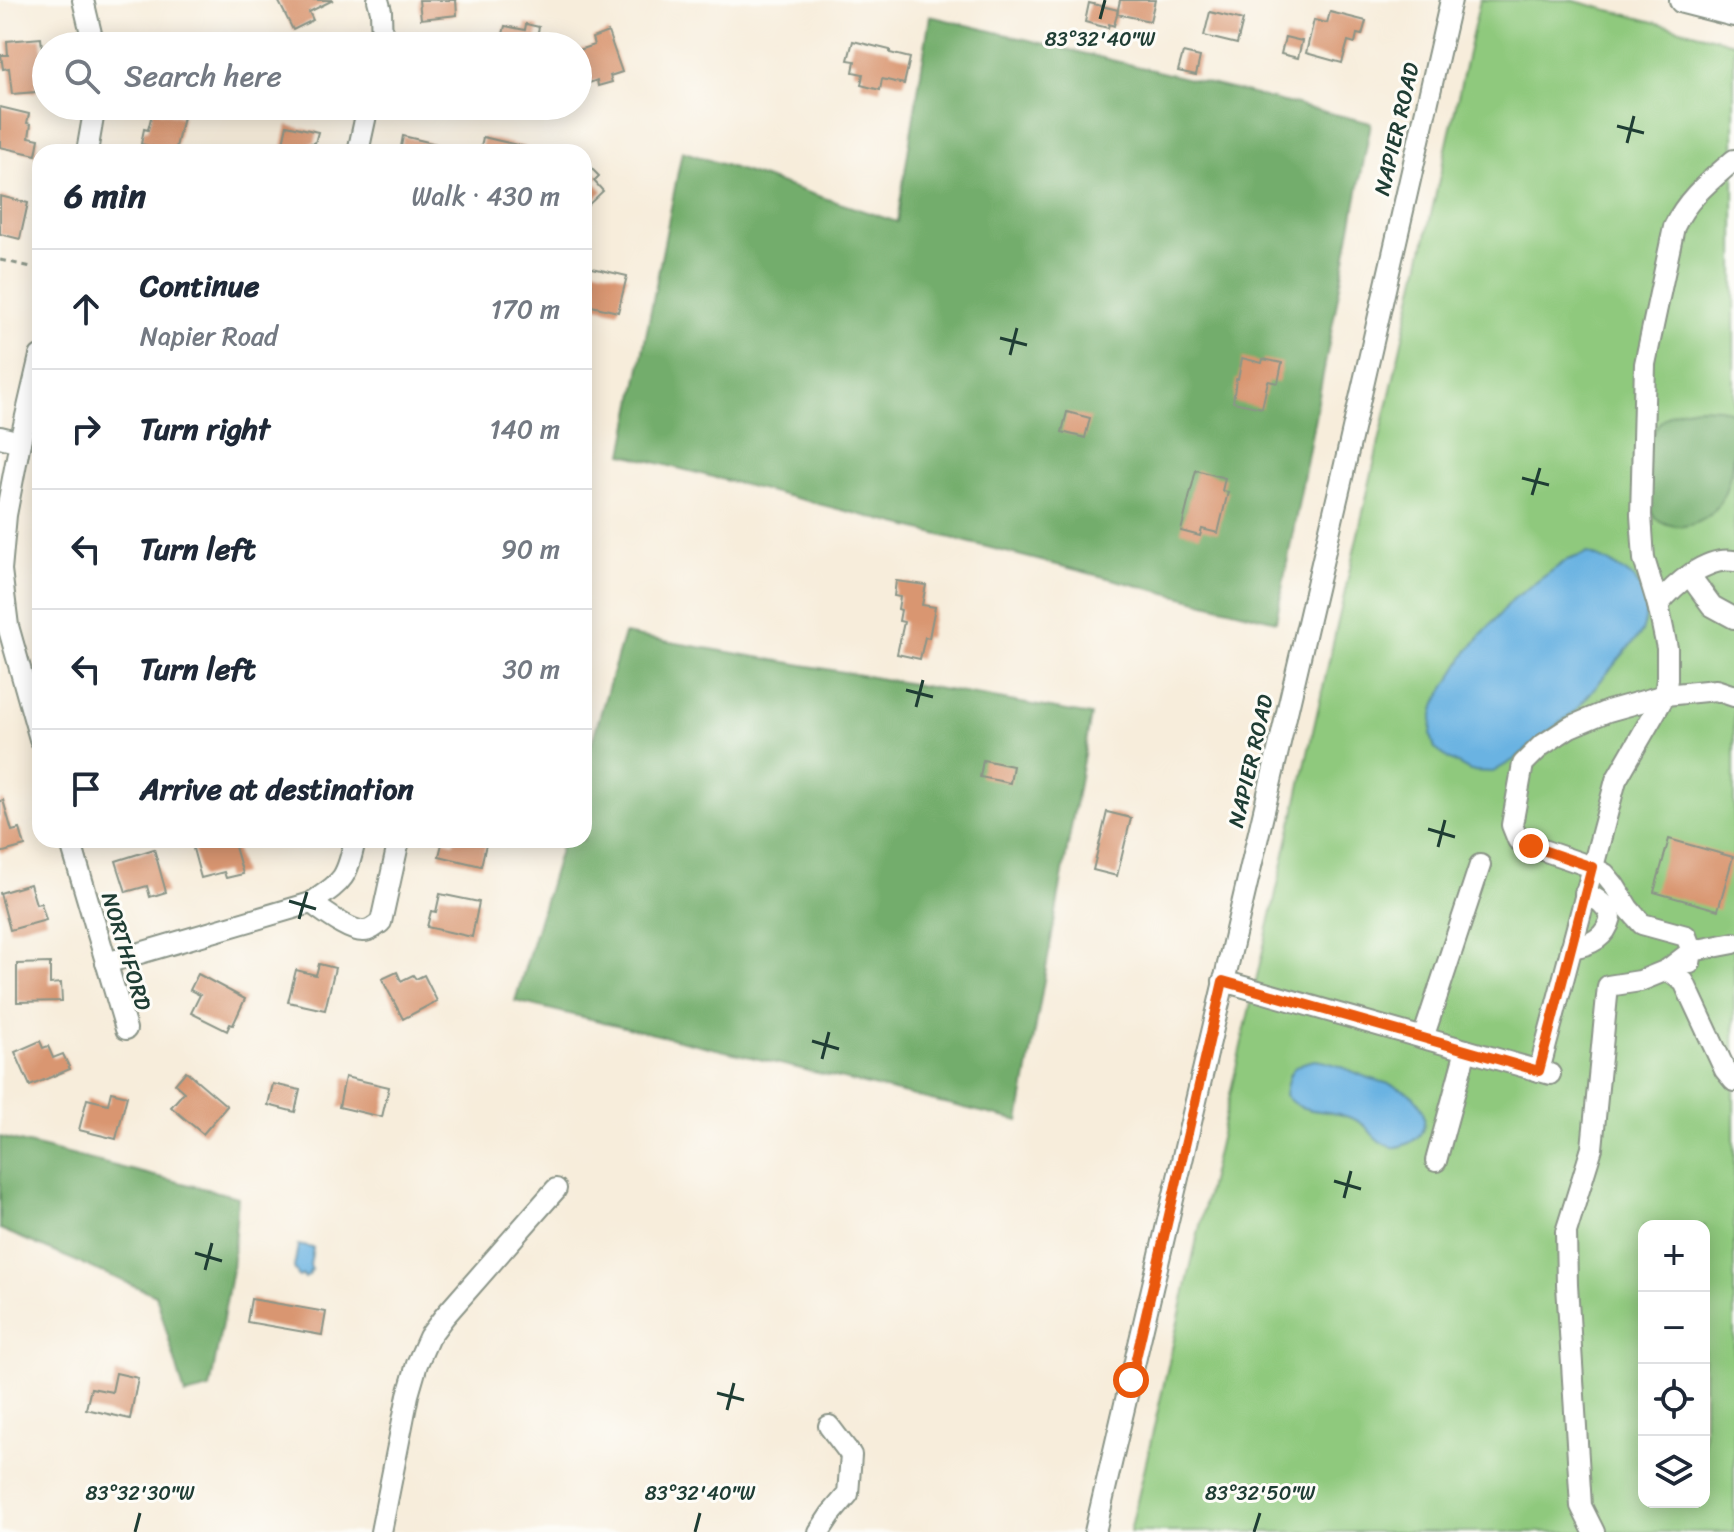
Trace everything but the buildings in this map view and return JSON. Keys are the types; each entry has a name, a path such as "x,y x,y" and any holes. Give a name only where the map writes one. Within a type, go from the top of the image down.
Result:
{"main road":[{"path":"1683,0 1734,13"}],"street":[{"path":"83,0 91,32"},
{"path":"378,0 382,32"},
{"name":"NAPIER ROAD","path":"1095,1532 1451,0"},
{"path":"88,144 93,120"},
{"path":"360,144 365,120"},
{"path":"1223,981 1545,1072 1571,948 1616,780 1665,695 1667,648 1644,559 1641,515 1645,364 1674,227 1682,210 1698,191 1734,160"},
{"path":"32,378 10,440 1,570 8,626 32,675"},
{"path":"1658,605 1673,587 1707,564 1734,561"},
{"path":"1690,576 1712,606 1734,618"},
{"path":"1687,987 1692,951 1686,936 1642,924 1605,874 1518,840 1512,825 1523,764 1541,746 1570,727 1608,711 1665,695 1716,690 1734,696"},
{"name":"NORTHFORD","path":"72,848 126,1029"},
{"path":"106,963 311,903 340,883 353,848"},
{"path":"311,903 357,930 375,927 381,922 397,848"},
{"path":"1423,1038 1480,865"},
{"path":"1571,948 1598,939 1606,931 1611,917 1600,901 1585,893"},
{"path":"1594,1532 1581,1506 1566,1232 1592,1148 1608,986 1640,981 1667,970 1692,951 1734,943"},
{"path":"1667,970 1684,982 1725,1070 1734,1081"},
{"path":"1436,1161 1466,1050"},
{"path":"381,1532 408,1395 429,1337 556,1189"},
{"path":"819,1532 848,1494 851,1455 829,1426"}],"path":[{"path":"0,260 32,267"}],"green space":[{"path":"1480,0 1571,0 1734,43 1734,1532 1130,1532"},
{"path":"930,16 1371,123 1276,621 623,454 682,151 897,222"},
{"path":"1699,407 1720,408 1734,413 1728,484 1713,512 1701,521 1684,526 1670,525 1661,522 1651,512 1647,479 1649,446 1652,435 1664,418 1676,411"},
{"path":"624,634 1091,715 1019,1121 515,1001 561,848 592,848 592,742"},
{"path":"0,1137 238,1197 232,1269 210,1389 185,1395 156,1295 0,1229"}],"water":[{"path":"1588,553 1626,573 1642,590 1646,615 1642,632 1576,710 1515,759 1493,772 1470,771 1450,760 1435,749 1431,735 1432,719 1436,703 1467,652 1513,599 1567,560"},
{"path":"1315,1060 1395,1086 1413,1096 1424,1114 1421,1133 1400,1147 1388,1146 1353,1119 1304,1108 1291,1101 1285,1095 1292,1070"},
{"path":"298,1245 313,1248 312,1270 305,1278 303,1275 299,1277 294,1268"}],"route":[{"path":"1131,1380 1223,981 1539,1071 1592,867 1531,846"}]}
